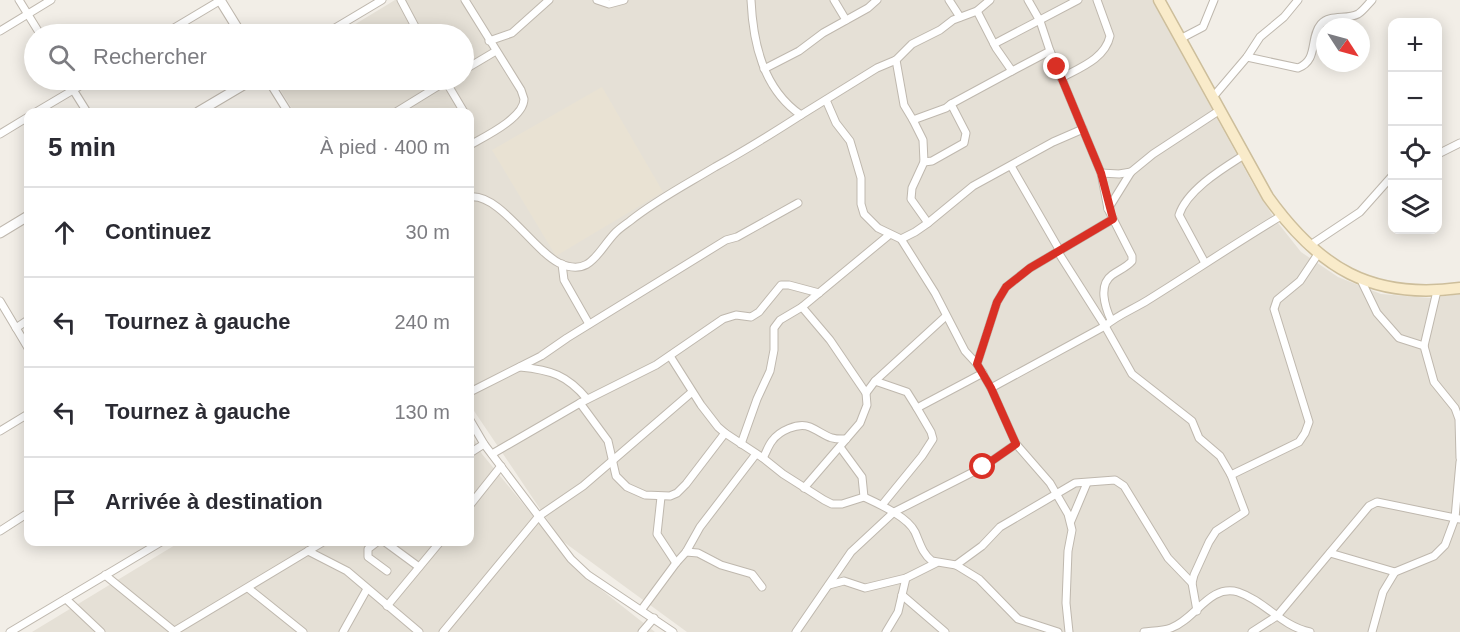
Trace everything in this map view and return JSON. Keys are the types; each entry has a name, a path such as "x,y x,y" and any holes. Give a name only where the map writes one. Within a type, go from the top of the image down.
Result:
{"main road":[{"path":"1159,0 1268,197 1281,216 1314,250 1340,269 1392,288 1422,292 1460,288"}],"street":[{"path":"19,0 34,24"},
{"path":"0,31 51,0"},
{"path":"180,24 220,0 235,24"},
{"path":"342,24 382,0"},
{"path":"401,0 414,24"},
{"path":"465,0 521,90 524,101 520,111 510,120 474,142"},
{"path":"489,41 512,33 549,0"},
{"path":"597,0 609,4 624,0"},
{"path":"751,0 752,23 764,69 779,96 801,115"},
{"path":"834,0 846,20"},
{"path":"764,69 799,51 823,33 868,8 877,0"},
{"path":"949,0 960,17"},
{"path":"474,196 493,204 546,255 562,264 575,267 588,265 616,232 641,212 877,68 896,60 912,44 960,17 977,11 990,0"},
{"path":"1028,0 1040,21 1050,51 1101,173 1108,208 1132,256 1132,261 1109,276 1104,285 1106,310 1111,320"},
{"path":"994,44 1078,0"},
{"path":"1061,78 1094,59 1108,42 1110,36 1097,0"},
{"path":"1180,39 1203,27 1214,0"},
{"path":"1213,97 1247,57 1260,37 1284,17 1298,0"},
{"path":"1247,57 1298,68 1304,66 1311,59 1317,31 1325,20 1358,14 1372,0"},
{"path":"977,11 994,44 1012,71"},
{"path":"474,64 496,51"},
{"path":"913,120 946,108 1050,51"},
{"path":"896,60 904,105 923,140 924,162 911,199 928,223"},
{"path":"43,108 73,90 84,108"},
{"path":"205,108 235,90"},
{"path":"274,90 286,108"},
{"path":"402,108 431,90"},
{"path":"452,90 462,108"},
{"path":"825,100 836,123 850,141 861,178 860,198 864,214 872,224 889,235 901,239 935,293 965,351 983,373 1016,444 1057,493 1071,521 1066,603 1069,632"},
{"path":"924,162 932,161 964,143 966,134 951,104"},
{"path":"1108,208 1131,172 1153,154 1220,110"},
{"path":"0,134 24,119"},
{"path":"901,239 928,223 964,193 1053,142 1083,129"},
{"path":"1442,152 1460,143"},
{"path":"1205,263 1179,215 1182,206 1218,172 1244,154"},
{"path":"1011,166 1132,374 1192,421 1199,438 1220,456 1231,475 1245,512 1216,531 1194,574 1192,583 1197,611"},
{"path":"1101,173 1131,172"},
{"path":"1231,475 1299,442 1305,433 1309,422 1274,309 1276,300 1300,281 1314,250 1360,212 1388,180"},
{"path":"474,390 520,367 726,240 737,237 798,203"},
{"path":"991,388 1105,326 1111,320 1135,309 1281,216"},
{"path":"0,233 24,218"},
{"path":"977,364 997,302 1006,287 1030,268 1113,219"},
{"path":"741,444 770,371 774,350 774,328 780,320 802,307 889,235"},
{"path":"562,264 564,280 589,324"},
{"path":"1360,278 1377,314 1399,338 1424,346"},
{"path":"492,454 584,401 656,365 723,319 736,315 751,317 759,312 781,285 819,293"},
{"path":"1372,632 1383,592 1395,572 1434,556 1445,545 1458,519 1459,419 1455,408 1434,382 1424,346 1437,291"},
{"path":"0,301 24,341"},
{"path":"802,307 830,340 866,393 867,405 860,423 804,488"},
{"path":"866,393 875,381 946,316"},
{"path":"16,328 24,323"},
{"path":"669,356 710,417 725,433 804,488 832,504 851,502 864,497 894,512 915,530 918,543 926,556 936,563 956,565 978,579 1018,619 1058,632"},
{"path":"520,367 555,373 567,379 584,401 608,441 616,476 627,487 645,495 661,497 677,493 725,433"},
{"path":"917,408 983,373"},
{"path":"875,381 907,392 931,432 933,440 882,505"},
{"path":"443,632 538,516 576,491 692,392"},
{"path":"0,431 24,416"},
{"path":"763,458 772,441 782,432 796,426 808,426 832,440 846,439"},
{"path":"474,427 484,444 571,559 673,632"},
{"path":"474,450 484,444"},
{"path":"799,631 851,552 894,512 983,467 1016,444"},
{"path":"840,447 862,477 864,497"},
{"path":"642,609 686,552 700,527 756,454"},
{"path":"474,500 501,466"},
{"path":"956,565 982,546 1000,527 1075,483 1115,480 1124,486 1168,558 1192,583"},
{"path":"1071,521 1087,483"},
{"path":"661,497 657,534 676,563"},
{"path":"1252,632 1276,616 1369,506 1377,502 1458,519"},
{"path":"0,531 24,516"},
{"path":"10,632 105,575 148,546"},
{"path":"105,575 174,632 317,546"},
{"path":"372,546 368,549 368,557 387,571"},
{"path":"390,546 419,567"},
{"path":"387,606 437,546"},
{"path":"308,551 342,567 419,632"},
{"path":"686,552 698,553 721,565 752,574 762,587"},
{"path":"1330,553 1395,572"},
{"path":"829,585 844,581 865,588 906,578 936,563"},
{"path":"886,632 898,612 906,578"},
{"path":"248,588 303,632"},
{"path":"343,632 367,590"},
{"path":"1144,632 1171,630 1197,611 1210,597 1222,591 1235,591 1264,605 1286,624 1310,632"},
{"path":"902,595 945,632"},
{"path":"66,598 101,632"},
{"path":"642,632 654,618"}],"shaded area":[{"path":"395,0 1152,0 1253,184 1274,218 1301,252 1338,277 1381,294 1430,298 1460,294 1460,632 687,632 561,540 474,411 474,108 292,108 280,90 474,90 474,24 355,24"},
{"path":"602,87 663,192 556,256 492,150"},
{"path":"474,439 482,454 580,573 655,632 32,632 173,546 474,546"}],"route":[{"path":"983,467 1016,444 991,388 977,364 997,302 1006,287 1030,268 1113,219 1108,208 1101,173 1057,67"}]}
